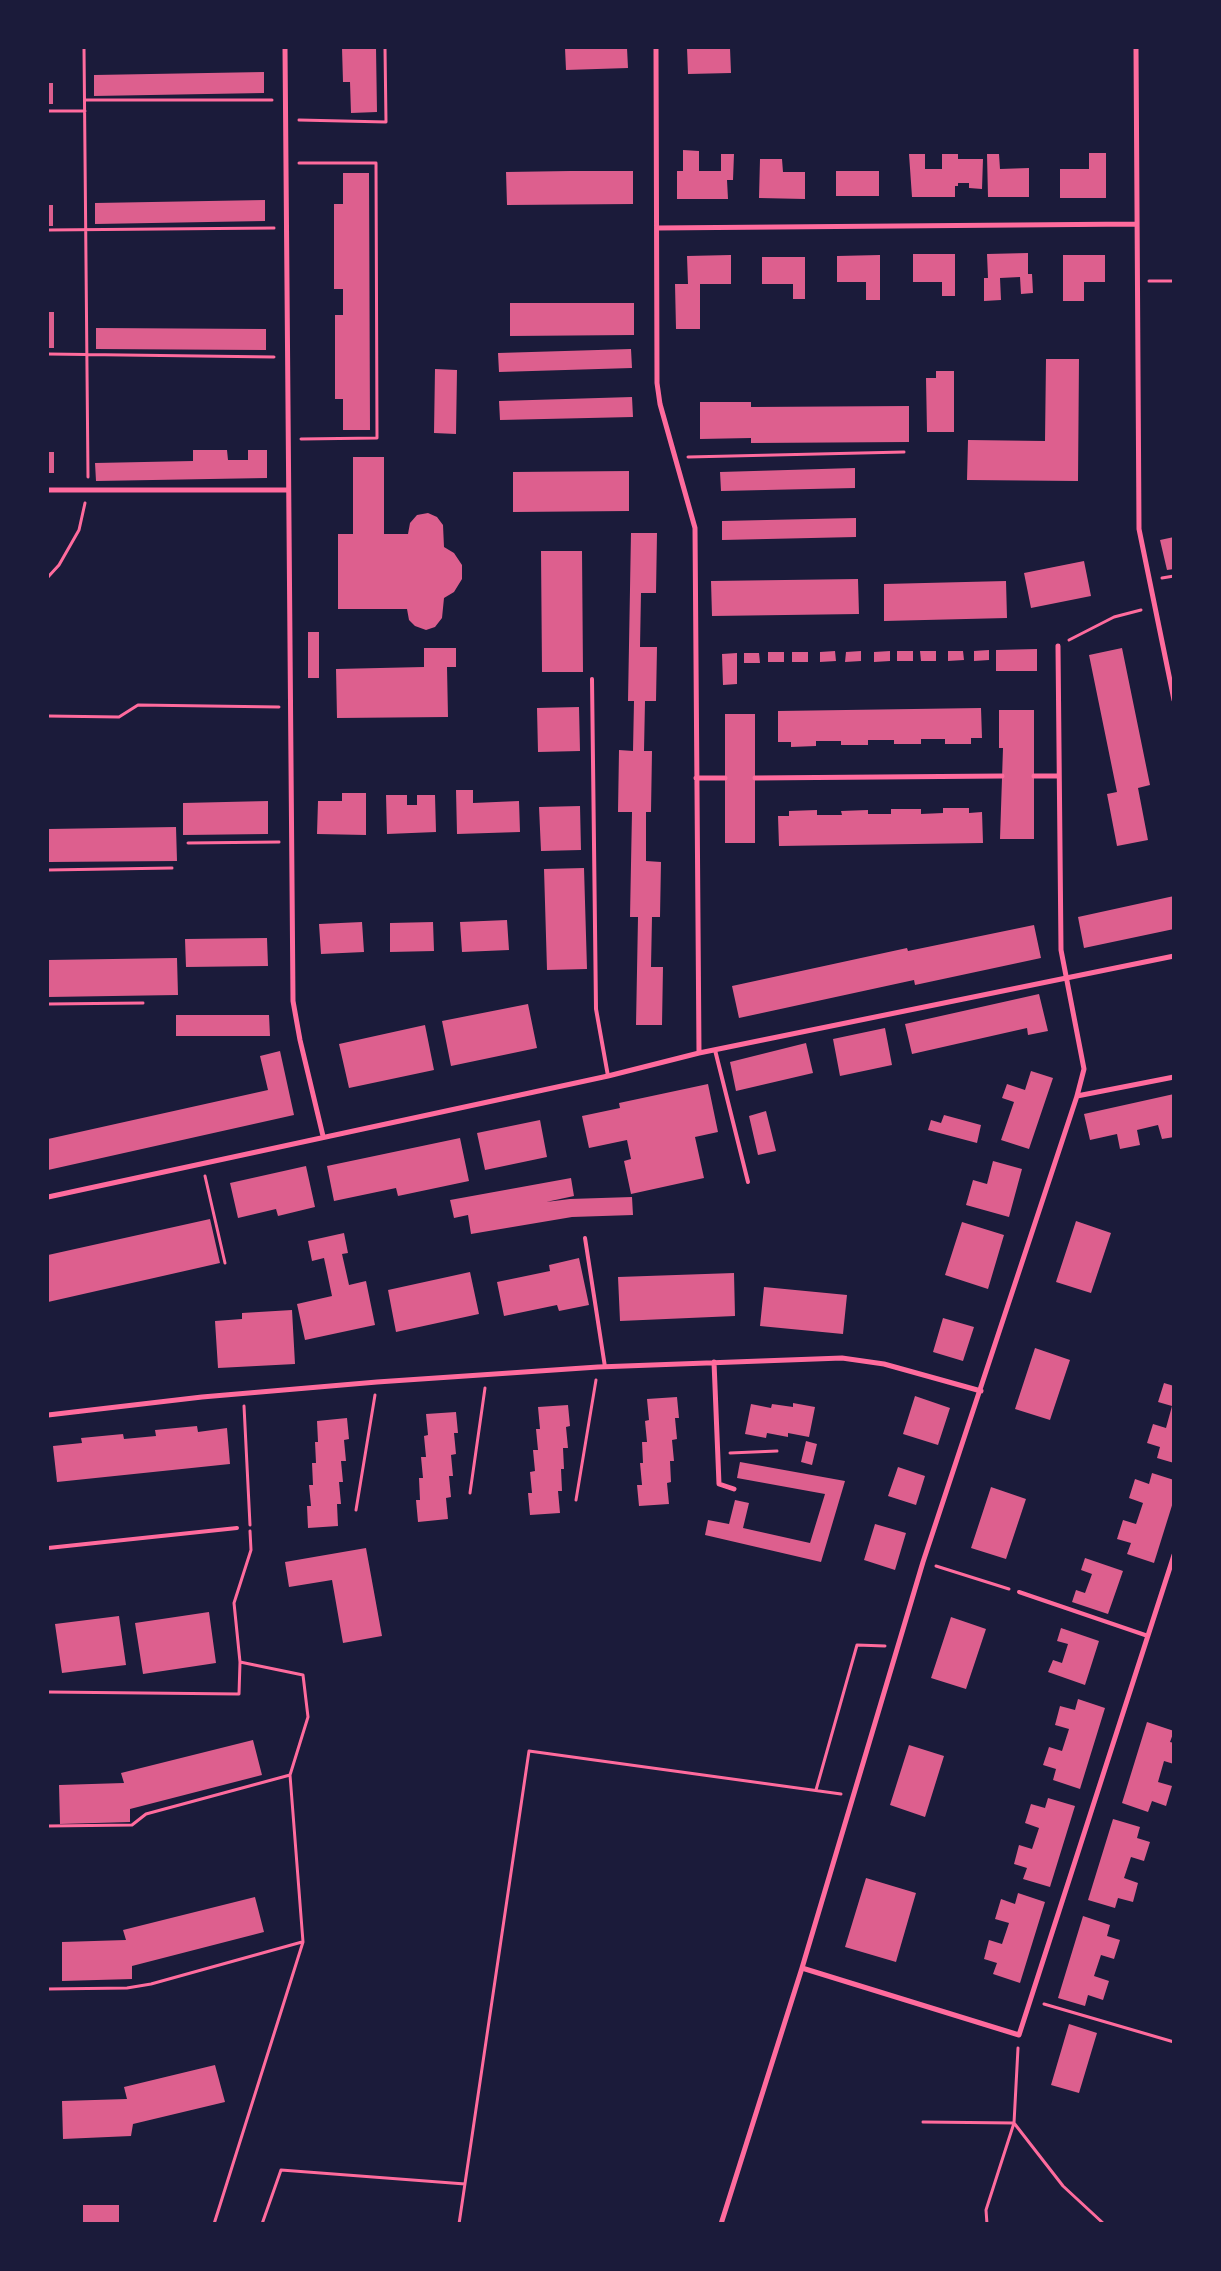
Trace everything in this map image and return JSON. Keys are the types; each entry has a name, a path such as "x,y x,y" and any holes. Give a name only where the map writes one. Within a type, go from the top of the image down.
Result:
{"street":[{"path":"285,48 293,1001 300,1040 323,1136"},
{"path":"656,48 657,383 660,404 695,528 699,1053"},
{"path":"1136,48 1139,529 1174,700"},
{"path":"657,228 1136,224"},
{"path":"48,490 288,490"},
{"path":"721,2224 802,1968 923,1562 981,1390 1077,1096 1084,1069 1061,950 1058,646"},
{"path":"755,778 1002,776"},
{"path":"1034,776 1059,776"},
{"path":"696,778 724,778"},
{"path":"48,1198 323,1136 608,1076 699,1053 1174,956"},
{"path":"1077,1096 1174,1076"},
{"path":"48,1415 243,1393 377,1382 598,1367 842,1358 884,1364 981,1390"},
{"path":"714,1362 719,1484 734,1490"},
{"path":"802,1968 1019,2035 1028,2000 1174,1555"}],"lane":[{"path":"592,679 596,1009 608,1076"},
{"path":"715,1050 748,1182"},
{"path":"585,1238 605,1367"},
{"path":"48,1548 237,1528"},
{"path":"1019,1592 1148,1636"}],"path":[{"path":"48,577 59,565 79,530 88,491 84,48"},
{"path":"286,120 386,122 385,48"},
{"path":"85,100 286,100"},
{"path":"48,111 85,110"},
{"path":"286,163 376,163 377,438 288,439"},
{"path":"48,230 287,228"},
{"path":"1137,281 1174,281"},
{"path":"48,354 88,353 287,357"},
{"path":"674,457 904,452"},
{"path":"1058,646 1114,617 1154,607"},
{"path":"48,716 119,717 138,705 290,708"},
{"path":"188,843 291,842"},
{"path":"48,870 172,868"},
{"path":"48,1004 143,1003"},
{"path":"202,1163 225,1263"},
{"path":"576,1500 598,1367"},
{"path":"470,1493 487,1375"},
{"path":"356,1510 377,1382"},
{"path":"48,1692 239,1694 240,1662 234,1603 252,1550 243,1393"},
{"path":"719,1453 777,1451"},
{"path":"923,1562 1019,1592"},
{"path":"816,1790 857,1646 898,1648"},
{"path":"214,2224 303,1942 290,1775 308,1717 303,1675 240,1662"},
{"path":"460,2224 529,1751 854,1795"},
{"path":"48,1826 132,1825 146,1814 290,1775"},
{"path":"48,1989 135,1987 303,1942"},
{"path":"1028,2000 1174,2042"},
{"path":"987,2224 986,2210 1014,2122 1014,2085 1019,2035"},
{"path":"923,2122 1014,2122"},
{"path":"1014,2122 1063,2186 1104,2224"},
{"path":"262,2224 280,2170 465,2184"}],"building":[{"path":"342,48 376,48 377,112 351,113 350,82 343,82"},
{"path":"565,48 627,48 628,68 566,70"},
{"path":"687,48 730,48 731,73 688,74"},
{"path":"264,72 264,93 94,96 94,75"},
{"path":"48,83 53,83 53,104 48,104"},
{"path":"683,150 699,151 699,171 721,171 721,154 734,154 733,180 727,180 728,199 677,199 677,171 683,171"},
{"path":"1089,153 1106,153 1106,198 1060,198 1060,169 1089,169"},
{"path":"909,154 925,154 925,169 942,169 942,154 958,154 958,159 983,159 982,189 969,188 969,183 958,183 958,186 955,186 955,197 912,197"},
{"path":"987,154 999,154 1000,169 1029,168 1029,197 988,197"},
{"path":"760,159 782,159 783,172 805,172 805,199 759,198"},
{"path":"633,171 633,204 507,205 506,172"},
{"path":"836,171 879,171 879,196 836,196"},
{"path":"343,173 369,173 370,430 343,430 343,399 335,399 335,315 343,315 343,289 334,289 334,204 343,204"},
{"path":"265,200 265,221 95,224 95,203"},
{"path":"48,205 53,205 53,226 48,226"},
{"path":"1028,253 1028,274 1032,274 1033,293 1021,294 1020,277 1000,278 1001,300 984,301 984,278 988,278 987,254"},
{"path":"913,254 955,254 955,296 942,296 942,282 913,282"},
{"path":"731,255 731,284 700,284 700,329 676,329 675,284 688,284 687,256"},
{"path":"880,255 880,300 866,300 866,282 837,282 837,256"},
{"path":"1063,255 1105,255 1105,282 1084,282 1084,301 1063,301"},
{"path":"762,257 805,257 805,299 793,299 793,284 762,284"},
{"path":"510,303 634,303 634,335 510,336"},
{"path":"48,312 54,312 54,348 48,348"},
{"path":"96,328 266,329 266,350 96,349"},
{"path":"631,349 632,368 499,372 498,353"},
{"path":"1046,359 1079,359 1078,481 967,480 968,440 1045,441"},
{"path":"435,369 457,370 456,434 434,433"},
{"path":"936,371 954,371 954,432 927,432 926,378 936,378"},
{"path":"632,397 633,417 500,420 499,401"},
{"path":"700,402 751,402 751,407 909,406 909,442 751,443 751,438 700,439"},
{"path":"193,450 227,450 228,460 248,460 248,450 267,450 267,478 96,481 95,463 193,461"},
{"path":"48,452 54,452 54,473 48,473"},
{"path":"353,457 384,457 384,534 408,534 410,523 417,515 428,513 437,517 443,525 444,547 454,553 462,565 462,579 454,592 444,598 442,618 435,627 426,630 415,626 409,620 407,609 338,609 338,534 353,534"},
{"path":"855,468 855,488 721,491 720,472"},
{"path":"629,471 629,511 513,512 513,472"},
{"path":"856,518 856,537 722,540 722,521"},
{"path":"631,533 657,533 656,593 641,593 640,647 657,647 656,701 645,701 644,751 652,751 651,812 646,812 646,861 661,862 660,917 652,917 651,967 663,967 662,1025 636,1025 638,917 630,917 632,812 618,812 619,750 633,751 634,701 628,701"},
{"path":"1174,537 1174,569 1167,570 1160,540"},
{"path":"541,551 582,551 583,672 542,672"},
{"path":"1084,561 1091,596 1031,608 1024,573"},
{"path":"858,579 859,614 712,616 711,581"},
{"path":"1006,581 1007,618 884,621 884,584"},
{"path":"308,632 319,632 319,678 308,678"},
{"path":"424,648 456,648 456,667 447,667 448,717 337,718 336,669 424,667"},
{"path":"1122,648 1150,785 1138,788 1148,840 1117,846 1107,794 1117,792 1089,655"},
{"path":"1037,649 1037,671 996,671 996,650"},
{"path":"989,650 989,660 974,661 974,651"},
{"path":"835,651 836,661 820,662 820,652"},
{"path":"861,651 861,661 845,662 846,652"},
{"path":"890,651 890,661 874,662 874,652"},
{"path":"897,651 913,651 913,661 897,661"},
{"path":"920,651 936,651 936,661 921,661"},
{"path":"948,651 963,651 964,660 948,661"},
{"path":"768,652 784,652 784,662 768,662"},
{"path":"792,652 808,652 808,662 792,662"},
{"path":"737,653 737,684 723,685 722,654"},
{"path":"744,653 759,653 760,663 744,663"},
{"path":"579,707 580,751 538,752 537,708"},
{"path":"981,708 982,738 971,738 971,744 945,744 945,739 921,739 921,744 894,744 894,740 868,740 868,745 841,745 841,741 816,741 816,746 791,747 791,742 778,742 778,711"},
{"path":"999,710 1034,710 1034,839 1000,839 1003,748 999,748"},
{"path":"725,714 755,714 755,843 725,843"},
{"path":"456,790 473,790 473,803 519,801 520,832 457,834"},
{"path":"342,793 366,793 366,835 317,834 318,801 342,801"},
{"path":"386,795 407,795 407,805 417,805 417,795 435,795 436,832 387,834"},
{"path":"268,801 268,834 183,835 183,803"},
{"path":"580,806 581,850 541,851 539,807"},
{"path":"943,808 969,808 969,813 982,812 983,843 779,846 778,816 789,816 789,811 817,810 817,815 842,815 841,811 868,810 868,814 891,814 891,809 921,809 921,814 943,813"},
{"path":"176,827 177,861 48,862 48,829"},
{"path":"584,868 587,969 547,970 544,869"},
{"path":"1174,896 1174,929 1084,948 1078,917"},
{"path":"507,920 509,950 462,952 460,922"},
{"path":"362,922 364,952 321,954 319,924"},
{"path":"433,922 434,951 390,952 390,923"},
{"path":"1034,925 1041,958 915,985 914,980 739,1018 732,986 907,948 908,951"},
{"path":"267,938 268,966 186,967 185,939"},
{"path":"177,958 178,995 48,997 48,960"},
{"path":"1039,994 1048,1031 1028,1035 1027,1028 912,1054 905,1024"},
{"path":"528,1004 537,1048 451,1066 442,1021"},
{"path":"176,1015 269,1015 270,1036 176,1036"},
{"path":"425,1025 434,1070 349,1088 339,1044"},
{"path":"885,1028 892,1065 840,1076 833,1039"},
{"path":"806,1043 813,1073 736,1091 730,1062"},
{"path":"280,1051 294,1115 48,1170 48,1139 268,1090 260,1056"},
{"path":"1031,1071 1053,1078 1029,1149 1001,1140 1014,1102 1002,1098 1007,1084 1025,1090"},
{"path":"708,1084 718,1132 695,1137 704,1178 631,1194 624,1161 631,1159 627,1140 589,1148 582,1116 620,1108 619,1103"},
{"path":"1174,1094 1174,1137 1162,1139 1158,1125 1137,1130 1140,1145 1120,1149 1117,1134 1090,1140 1084,1114"},
{"path":"766,1111 776,1151 758,1155 749,1116"},
{"path":"944,1115 981,1125 977,1143 928,1130 931,1120 941,1123"},
{"path":"540,1120 547,1157 485,1170 477,1133"},
{"path":"460,1138 469,1181 398,1196 396,1188 334,1201 327,1166"},
{"path":"993,1161 1022,1169 1009,1217 966,1205 973,1180 987,1184"},
{"path":"306,1166 315,1207 278,1216 276,1209 238,1218 230,1183"},
{"path":"571,1178 574,1196 546,1202 570,1199 632,1197 633,1215 572,1217 471,1234 468,1215 454,1218 450,1200"},
{"path":"210,1219 220,1263 48,1302 48,1255"},
{"path":"1076,1221 1111,1233 1091,1293 1056,1282"},
{"path":"962,1222 1004,1235 988,1289 945,1275"},
{"path":"344,1233 348,1253 342,1254 349,1285 366,1281 375,1325 305,1340 297,1304 332,1296 324,1258 312,1261 308,1241"},
{"path":"579,1258 589,1305 559,1311 557,1305 504,1316 497,1282 550,1271 549,1265"},
{"path":"470,1272 479,1314 396,1332 388,1290"},
{"path":"734,1273 735,1316 620,1321 618,1277"},
{"path":"764,1287 847,1295 843,1334 760,1326"},
{"path":"292,1310 295,1364 218,1368 215,1321 242,1319 242,1313"},
{"path":"943,1318 974,1327 963,1361 933,1352"},
{"path":"1035,1348 1070,1360 1050,1420 1015,1409"},
{"path":"1164,1383 1174,1386 1174,1463 1157,1458 1160,1447 1147,1443 1153,1424 1166,1428 1172,1406 1158,1402"},
{"path":"915,1396 950,1408 938,1445 903,1434"},
{"path":"677,1397 679,1418 675,1418 677,1439 672,1440 674,1461 670,1461 671,1482 667,1483 669,1504 639,1506 637,1485 642,1485 640,1463 643,1463 642,1442 647,1442 645,1421 649,1420 647,1399"},
{"path":"793,1403 815,1407 809,1437 788,1433 788,1437 767,1433 766,1438 745,1434 751,1404 771,1408 772,1404 793,1407"},
{"path":"568,1405 570,1426 566,1427 568,1448 563,1448 564,1469 561,1469 562,1491 558,1491 560,1513 530,1515 528,1493 532,1493 530,1472 535,1471 533,1450 538,1450 536,1429 540,1429 538,1407"},
{"path":"456,1412 458,1433 454,1433 456,1454 451,1455 453,1476 449,1476 451,1497 446,1498 448,1519 418,1522 416,1500 420,1500 419,1478 423,1478 421,1457 426,1457 424,1436 428,1435 426,1414"},
{"path":"347,1418 349,1439 344,1440 346,1461 341,1461 343,1482 339,1482 341,1504 337,1504 338,1526 308,1528 307,1506 311,1506 309,1485 313,1485 312,1463 316,1463 317,1421"},
{"path":"197,1426 198,1432 227,1428 230,1464 57,1482 53,1446 82,1443 81,1438 123,1434 124,1439 156,1436 155,1430"},
{"path":"806,1441 817,1444 812,1465 801,1462"},
{"path":"740,1462 845,1481 821,1562 705,1535 708,1520 729,1524 735,1500 749,1503 743,1528 810,1543 825,1494 737,1478"},
{"path":"898,1467 925,1476 916,1505 888,1496"},
{"path":"1152,1473 1174,1480 1174,1499 1154,1563 1127,1554 1131,1543 1117,1539 1123,1520 1136,1524 1143,1503 1129,1498 1135,1479 1149,1484"},
{"path":"991,1487 1026,1499 1006,1559 971,1548"},
{"path":"875,1524 906,1533 895,1570 864,1560"},
{"path":"366,1548 382,1636 343,1643 332,1580 289,1587 285,1562"},
{"path":"1085,1558 1123,1571 1108,1614 1072,1602 1076,1590 1085,1593 1092,1574 1081,1570"},
{"path":"209,1612 216,1663 143,1674 135,1623"},
{"path":"119,1616 126,1665 62,1673 55,1624"},
{"path":"951,1617 986,1629 966,1689 931,1678"},
{"path":"1061,1628 1099,1641 1085,1685 1048,1672 1053,1660 1062,1663 1068,1644 1057,1641"},
{"path":"1078,1699 1105,1708 1080,1789 1053,1780 1056,1769 1043,1765 1049,1747 1062,1751 1069,1729 1055,1725 1060,1706 1075,1710"},
{"path":"1147,1722 1174,1731 1170,1742 1174,1743 1174,1764 1164,1761 1158,1782 1172,1786 1166,1806 1152,1801 1148,1812 1122,1803"},
{"path":"253,1740 262,1775 130,1809 130,1822 60,1824 59,1785 124,1783 121,1773"},
{"path":"909,1745 944,1756 925,1817 890,1805"},
{"path":"1048,1798 1075,1806 1050,1887 1023,1879 1027,1868 1014,1864 1019,1845 1032,1849 1039,1828 1025,1823 1031,1804 1045,1808"},
{"path":"1113,1819 1140,1827 1137,1838 1150,1842 1144,1861 1131,1857 1124,1878 1138,1883 1133,1902 1118,1898 1115,1908 1088,1900"},
{"path":"866,1878 916,1893 896,1962 845,1947"},
{"path":"1018,1893 1045,1902 1020,1983 993,1974 997,1963 984,1959 989,1940 1002,1944 1009,1923 995,1919 1001,1899 1015,1904"},
{"path":"255,1897 264,1932 132,1966 132,1979 62,1981 62,1942 126,1940 123,1930"},
{"path":"1083,1916 1110,1925 1107,1936 1120,1940 1114,1959 1101,1955 1094,1976 1109,1981 1103,2000 1088,1995 1085,2006 1058,1998"},
{"path":"1069,2024 1097,2033 1079,2093 1051,2085"},
{"path":"215,2065 225,2102 133,2124 131,2136 63,2139 62,2101 127,2099 124,2087"},
{"path":"83,2205 119,2205 119,2224 83,2224"}]}
